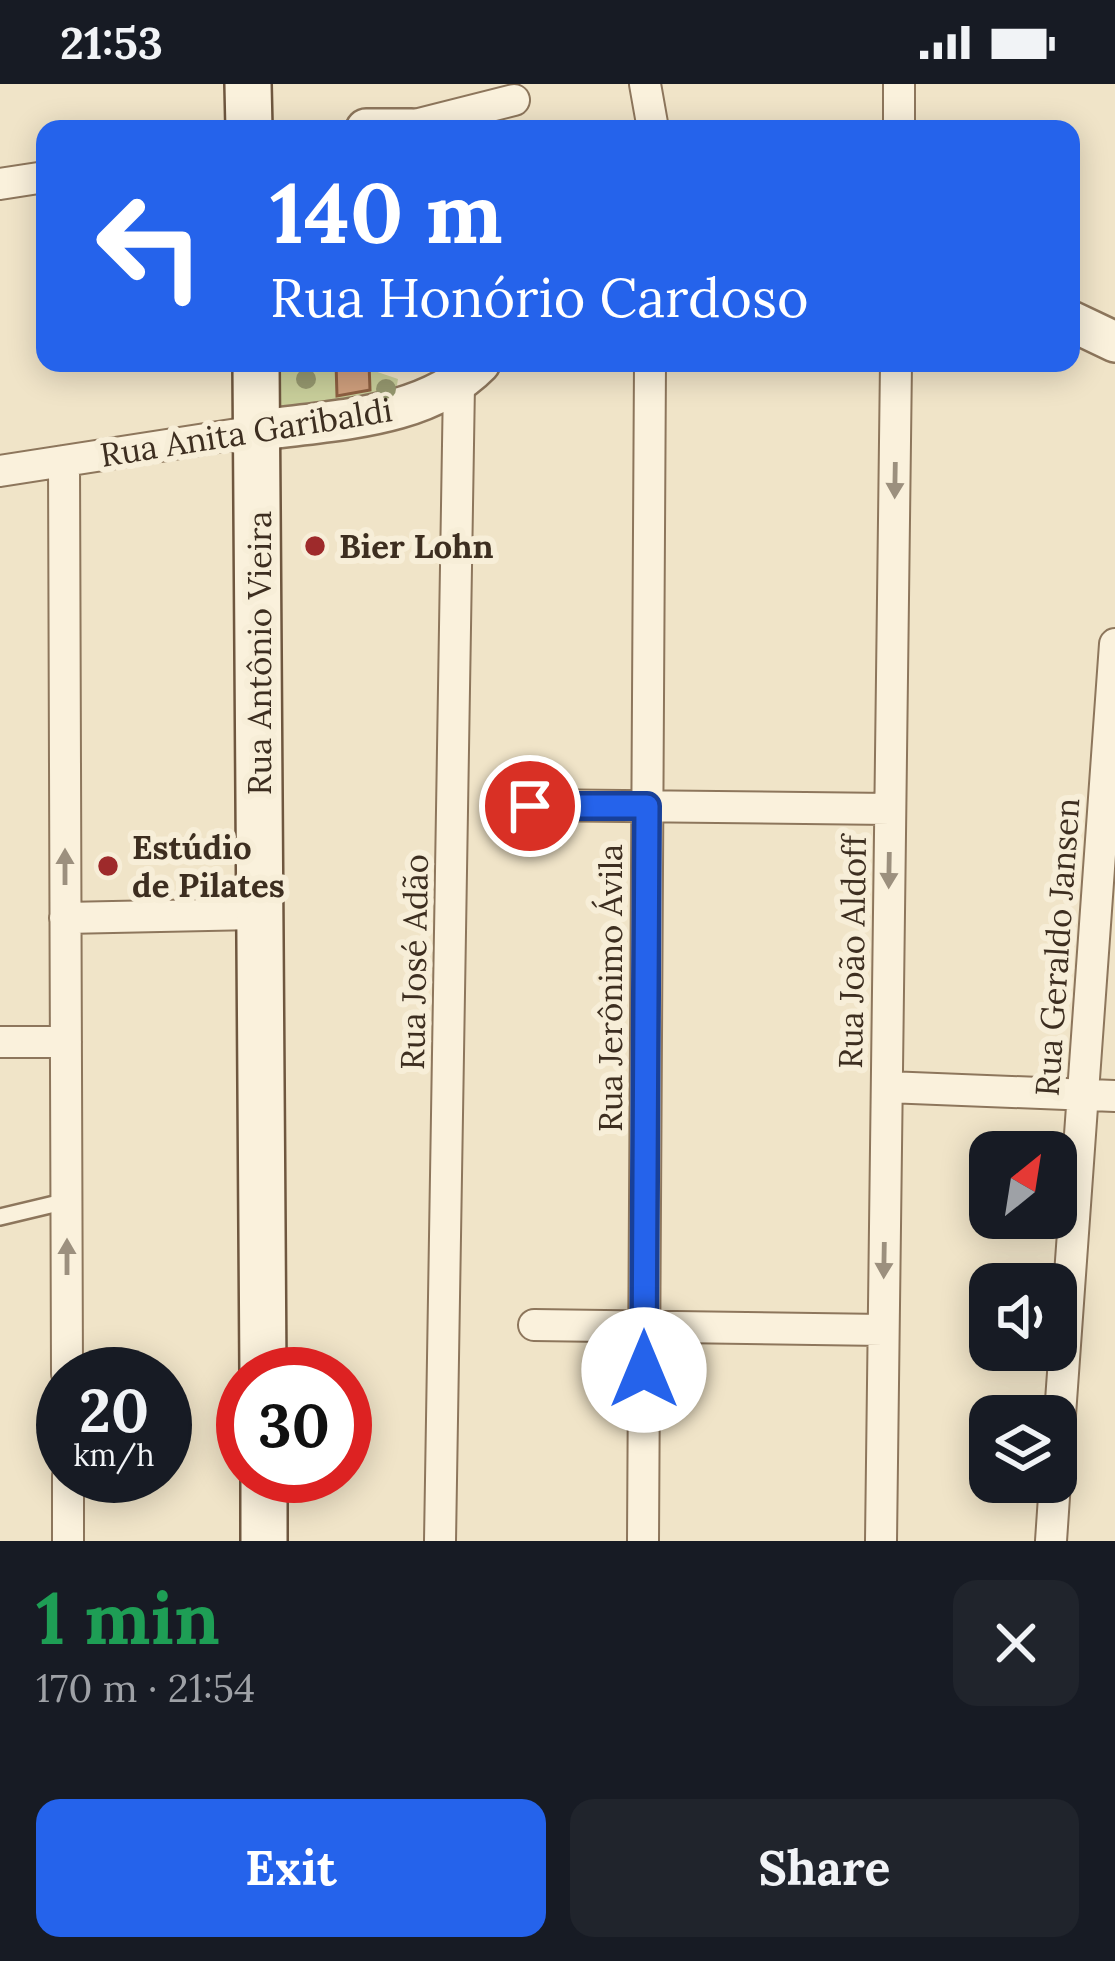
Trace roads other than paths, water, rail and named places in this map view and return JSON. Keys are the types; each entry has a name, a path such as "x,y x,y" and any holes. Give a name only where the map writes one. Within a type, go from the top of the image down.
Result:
{"main road":[{"path":"248,84 250,120"},
{"name":"Rua Antônio Vieira","path":"256,372 263,1347"},
{"path":"264,1503 264,1541"}],"street":[{"path":"645,84 651,120"},
{"path":"899,84 899,120"},
{"path":"440,120 514,100"},
{"path":"0,184 36,178"},
{"path":"1080,325 1115,342"},
{"name":"Rua Jerônimo Ávila","path":"643,1541 650,372"},
{"name":"Rua João Aldoff","path":"880,1541 896,372"},
{"name":"Rua Anita Garibaldi","path":"0,471 417,404 470,374"},
{"name":"Rua José Adão","path":"440,1541 470,374"},
{"path":"64,461 67,1347"},
{"name":"Rua Geraldo Jansen","path":"1061,1395 1115,644"},
{"path":"530,806 890,808"},
{"path":"65,918 260,914"},
{"path":"0,1042 66,1042"},
{"path":"886,1087 1115,1096"},
{"path":"534,1325 883,1330"},
{"path":"68,1503 68,1541"},
{"path":"1051,1541 1054,1503"}],"lane":[{"path":"0,1217 67,1201"}],"place":[{"name":"Bier Lohn","path":"315,546"},
{"name":"Estúdio de Pilates","path":"108,866"}]}
